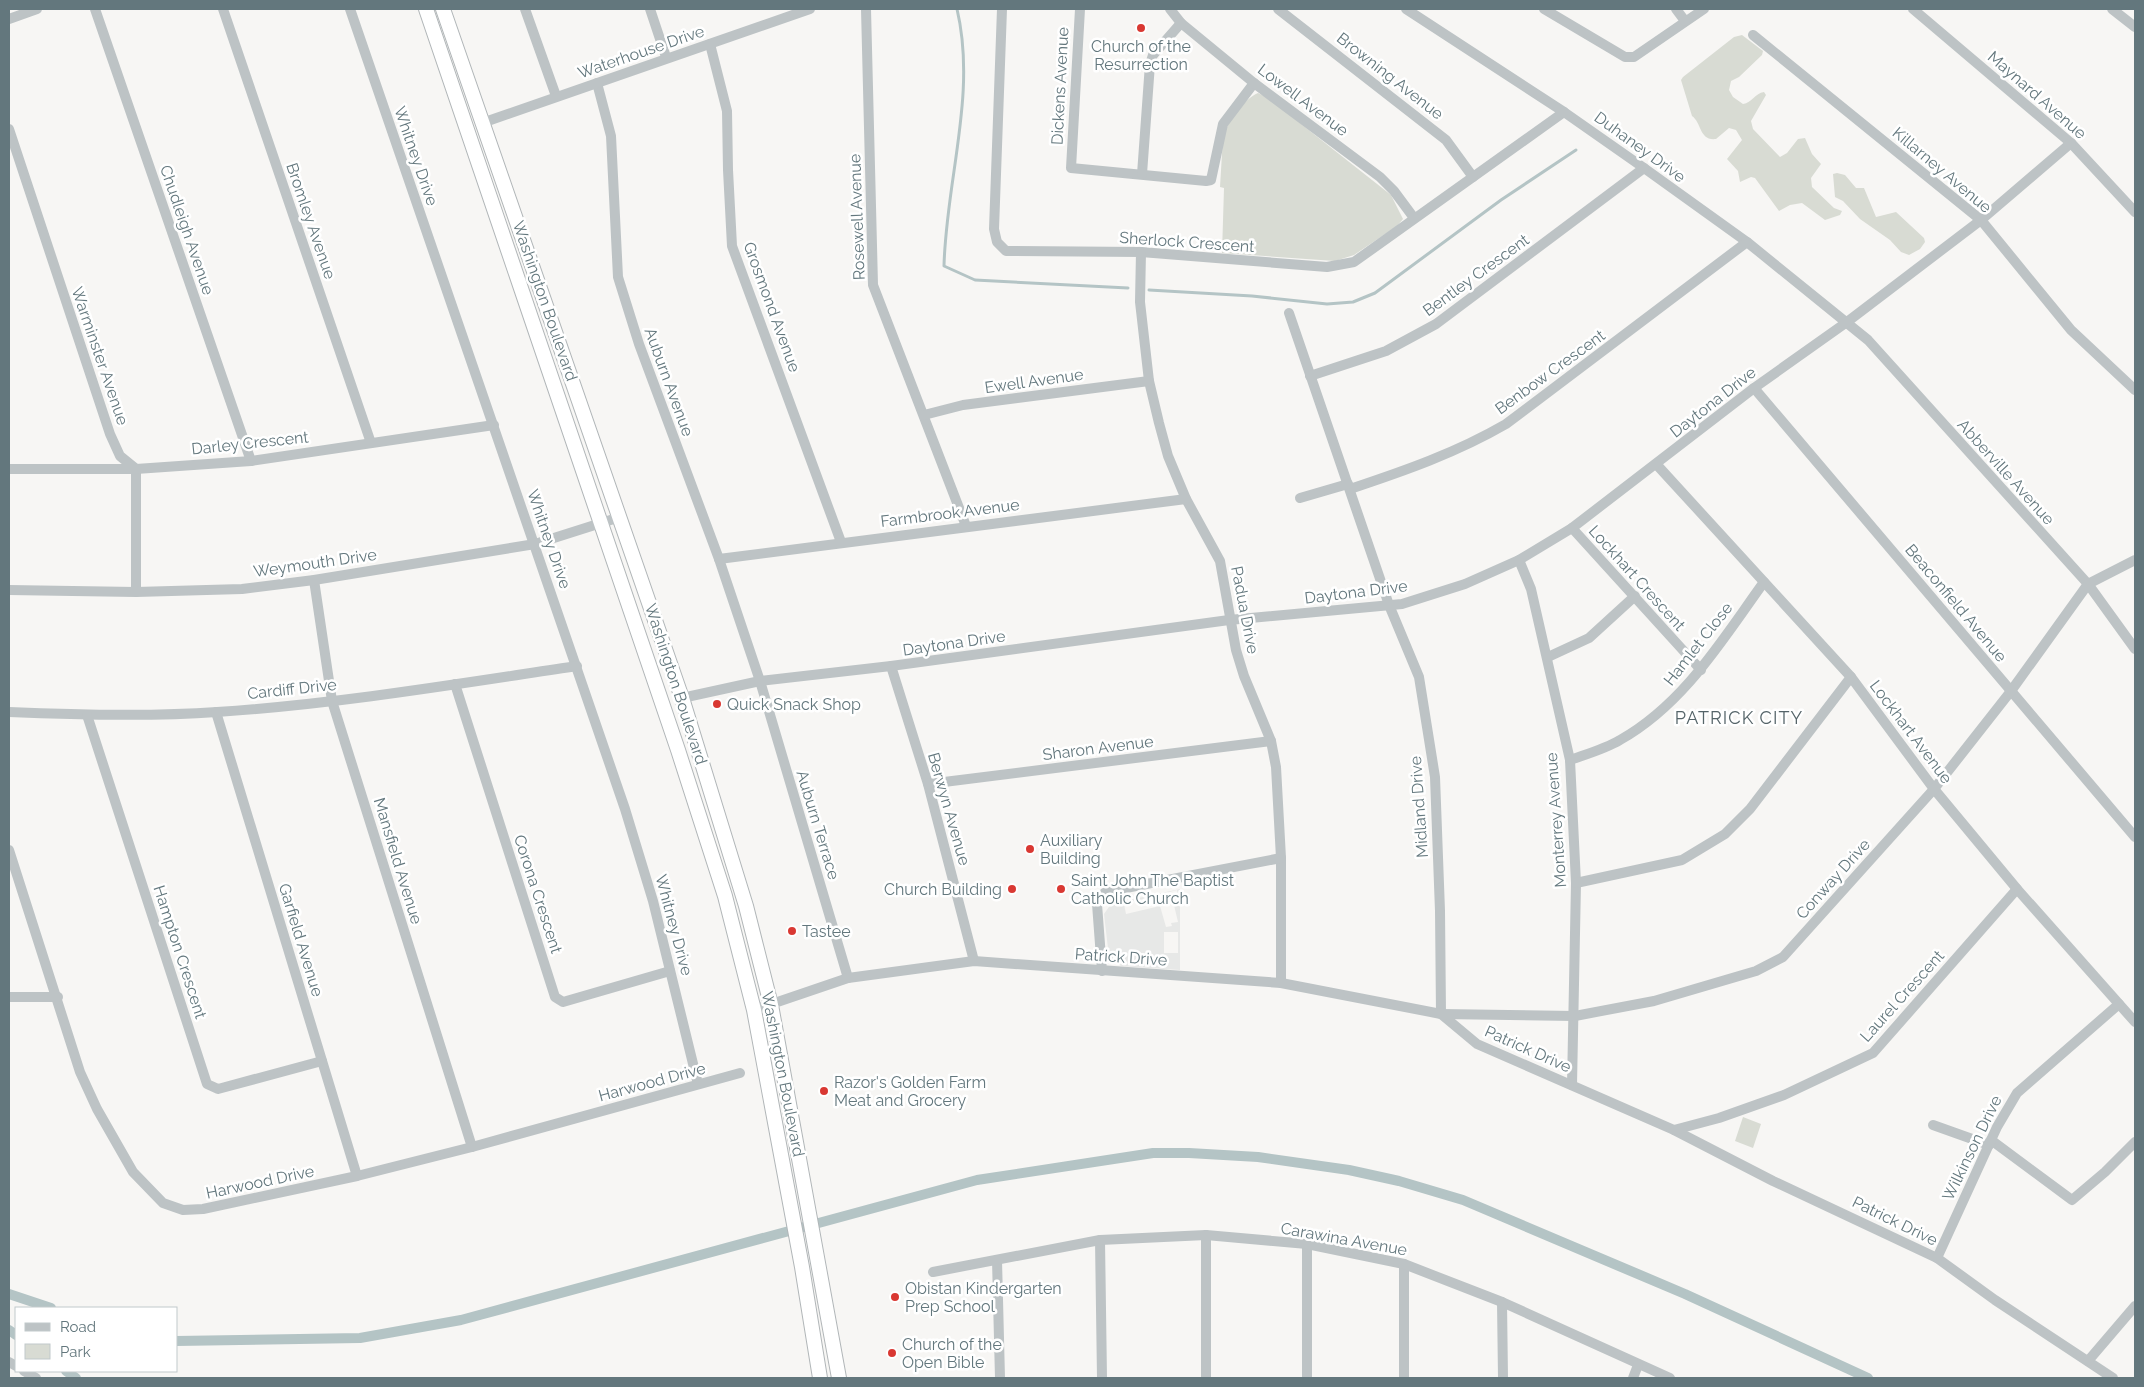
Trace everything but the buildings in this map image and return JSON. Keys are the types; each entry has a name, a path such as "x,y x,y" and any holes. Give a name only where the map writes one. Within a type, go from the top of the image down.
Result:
{"highway":[{"name":"Washington Boulevard","path":"426,9 725,896 754,1010 802,1267 820,1378"},
{"name":"Washington Boulevard","path":"443,9 682,698 746,906 771,1005 839,1378"}],"street":[{"path":"9,19 37,9"},
{"name":"Chudleigh Avenue","path":"95,9 251,461"},
{"name":"Bromley Avenue","path":"223,9 371,444"},
{"name":"Whitney Drive","path":"350,9 625,809 653,901 698,1084"},
{"path":"525,9 556,96"},
{"path":"650,9 666,57"},
{"name":"Waterhouse Drive","path":"482,123 666,57 710,44 810,9"},
{"name":"Rosewell Avenue","path":"866,9 873,285 966,526"},
{"name":"Sherlock Crescent","path":"1002,9 994,229 997,242 1006,251 1141,252 1327,267 1340,266 1354,262 1564,112"},
{"name":"Dickens Avenue","path":"1080,9 1070,165 1075,169 1142,174"},
{"name":"Lowell Avenue","path":"1170,9 1181,23 1254,82 1380,177 1394,191 1414,218"},
{"name":"Browning Avenue","path":"1278,9 1441,135 1473,177"},
{"name":"Duhaney Drive","path":"1406,9 1564,112 1644,168 1747,242 1847,322"},
{"path":"1544,9 1624,57 1634,57 1704,9"},
{"path":"1676,9 1685,22"},
{"name":"Maynard Avenue","path":"1912,9 2071,142 2135,212"},
{"path":"2112,9 2134,25"},
{"path":"1181,23 1153,55 1150,64 1142,174 1211,180 1223,124 1254,82"},
{"name":"Killarney Avenue","path":"1753,35 1981,220 2070,330 2135,390"},
{"name":"Grosmond Avenue","path":"710,44 727,111 732,246 842,542"},
{"name":"Auburn Avenue","path":"597,83 611,136 618,277 638,344 719,559 760,681"},
{"name":"Warminster Avenue","path":"9,129 110,434 120,456 136,469"},
{"name":"Daytona Drive","path":"682,698 760,681 891,666 1229,620 1402,604 1465,584 1519,560 1572,528 1657,465 1754,388 1847,322 1981,220 2071,142"},
{"name":"Bentley Crescent","path":"1310,376 1386,351 1436,324 1644,168"},
{"name":"Benbow Crescent","path":"1300,498 1349,487 1421,466 1472,443 1506,424 1747,242"},
{"name":"Padua Drive","path":"1141,252 1140,302 1148,381 1168,456 1186,499 1220,561 1229,620 1244,676 1271,741 1276,768 1281,858 1281,983"},
{"name":"Midland Drive","path":"1288,313 1389,605 1419,677 1435,777 1440,911 1441,1014"},
{"name":"Abberville Avenue","path":"1847,322 1868,340 2088,584 2135,649"},
{"name":"Ewell Avenue","path":"924,415 963,405 1148,381"},
{"name":"Beaconfield Avenue","path":"1754,388 2135,837"},
{"name":"Darley Crescent","path":"9,469 136,469 251,461 494,425"},
{"name":"Lockhart Avenue","path":"1657,465 1851,677 1934,789 2017,889 2135,1022"},
{"path":"136,469 136,592"},
{"name":"Farmbrook Avenue","path":"719,559 1186,499"},
{"name":"Weymouth Drive","path":"9,590 136,592 242,588 314,580 535,544 620,517"},
{"name":"Lockhart Crescent","path":"1572,528 1701,670"},
{"name":"Monterrey Avenue","path":"1519,560 1531,589 1570,760 1576,883 1575,1016 1572,1086"},
{"name":"Conway Drive","path":"1441,1014 1575,1016 1654,1001 1756,971 1783,957 1934,789 2011,691 2088,584 2135,560"},
{"name":"Mansfield Avenue","path":"314,580 332,701 472,1147"},
{"name":"Hamlet Close","path":"1570,760 1620,741 1665,710 1701,670 1764,582"},
{"path":"1548,658 1589,638 1635,596"},
{"name":"Cardiff Drive","path":"9,712 87,715 216,712 332,701 577,666"},
{"name":"Berwyn Avenue","path":"891,666 928,784 974,961"},
{"path":"1576,883 1682,860 1724,834 1750,809 1851,677"},
{"name":"Auburn Terrace","path":"760,681 848,978"},
{"name":"Corona Crescent","path":"456,684 555,997 563,1002 670,971"},
{"name":"Garfield Avenue","path":"216,712 357,1176"},
{"name":"Hampton Crescent","path":"87,715 207,1084 218,1089 322,1061"},
{"name":"Sharon Avenue","path":"928,784 1271,741"},
{"name":"Harwood Drive","path":"9,850 58,997 80,1072 96,1109 133,1172 163,1203 183,1210 204,1210 357,1176 472,1147 740,1073"},
{"path":"1102,971 1097,904 1105,892 1281,858"},
{"name":"Laurel Crescent","path":"1674,1130 1719,1118 1784,1095 1873,1053 2017,889"},
{"name":"Patrick Drive","path":"754,1010 848,978 974,961 1281,983 1441,1014 1476,1044 1674,1130 1773,1181 1936,1258 1995,1300 2114,1378"},
{"path":"9,998 58,997"},
{"name":"Wilkinson Drive","path":"1936,1258 1990,1142 2017,1093 2119,1004"},
{"path":"1933,1126 1990,1142 2072,1200 2105,1172 2135,1142"},
{"path":"1206,1236 1206,1378"},
{"name":"Carawina Avenue","path":"933,1272 1100,1240 1206,1236 1307,1244 1404,1264 1502,1302 1670,1378"},
{"path":"1100,1240 1102,1378"},
{"path":"1307,1244 1307,1378"},
{"path":"997,1260 1000,1378"},
{"path":"1404,1264 1404,1378"},
{"path":"1502,1302 1503,1378"},
{"path":"2088,1361 2135,1306"},
{"path":"1633,1378 1638,1365"}],"shaded area":[{"path":"1180,889 1180,970 1121,966 1109,957 1104,914 1111,904","holes":["1177,890 1179,899 1173,901 1178,922 1171,923 1172,926 1166,927 1160,906 1126,914 1124,904","1164,932 1178,932 1178,953 1164,953"]}],"green space":[{"path":"1742,35 1763,51 1762,55 1739,77 1731,81 1729,90 1733,97 1743,104 1764,92 1766,95 1751,121 1753,129 1780,157 1787,153 1798,139 1805,138 1812,154 1821,164 1811,178 1812,187 1834,208 1842,211 1840,215 1825,220 1802,203 1790,205 1779,211 1755,178 1751,177 1740,182 1738,171 1727,159 1742,140 1736,130 1729,128 1716,139 1710,139 1706,137 1692,116 1681,80 1734,37"},
{"path":"1258,93 1268,98 1391,195 1403,219 1397,226 1354,255 1335,261 1222,253 1224,188 1220,187 1223,137 1228,125 1237,112 1247,100"},
{"path":"1833,174 1845,175 1856,188 1864,188 1876,217 1896,212 1924,238 1925,242 1920,249 1909,255 1901,252 1890,240 1860,219 1843,201 1835,197"},
{"path":"1743,1117 1761,1124 1753,1148 1735,1141"}],"waterway":[{"path":"957,9 964,73 959,137 946,234 944,266 975,280 1128,288"},
{"path":"1149,290 1252,296 1327,304 1353,302 1375,293 1501,200 1576,150"},
{"path":"178,1341 360,1338 461,1320 977,1180 1153,1153 1189,1153 1258,1157 1349,1170 1399,1181 1463,1200 1685,1294 1868,1378"},
{"path":"9,1294 48,1307"},
{"path":"9,1330 15,1334"},
{"path":"67,1372 76,1378"}],"place":[{"name":"Church of the Resurrection","path":"1141,28"},
{"name":"Quick Snack Shop","path":"717,704"},
{"name":"Auxiliary Building","path":"1030,849"},
{"name":"Church Building","path":"1012,889"},
{"name":"Saint John The Baptist Catholic Church","path":"1061,889"},
{"name":"Tastee","path":"792,931"},
{"name":"Razor's Golden Farm Meat and Grocery","path":"824,1091"},
{"name":"Obistan Kindergarten Prep School","path":"895,1297"},
{"name":"Church of the Open Bible","path":"892,1353"}],"district":[{"name":"PATRICK CITY","path":"1739,717"}]}
